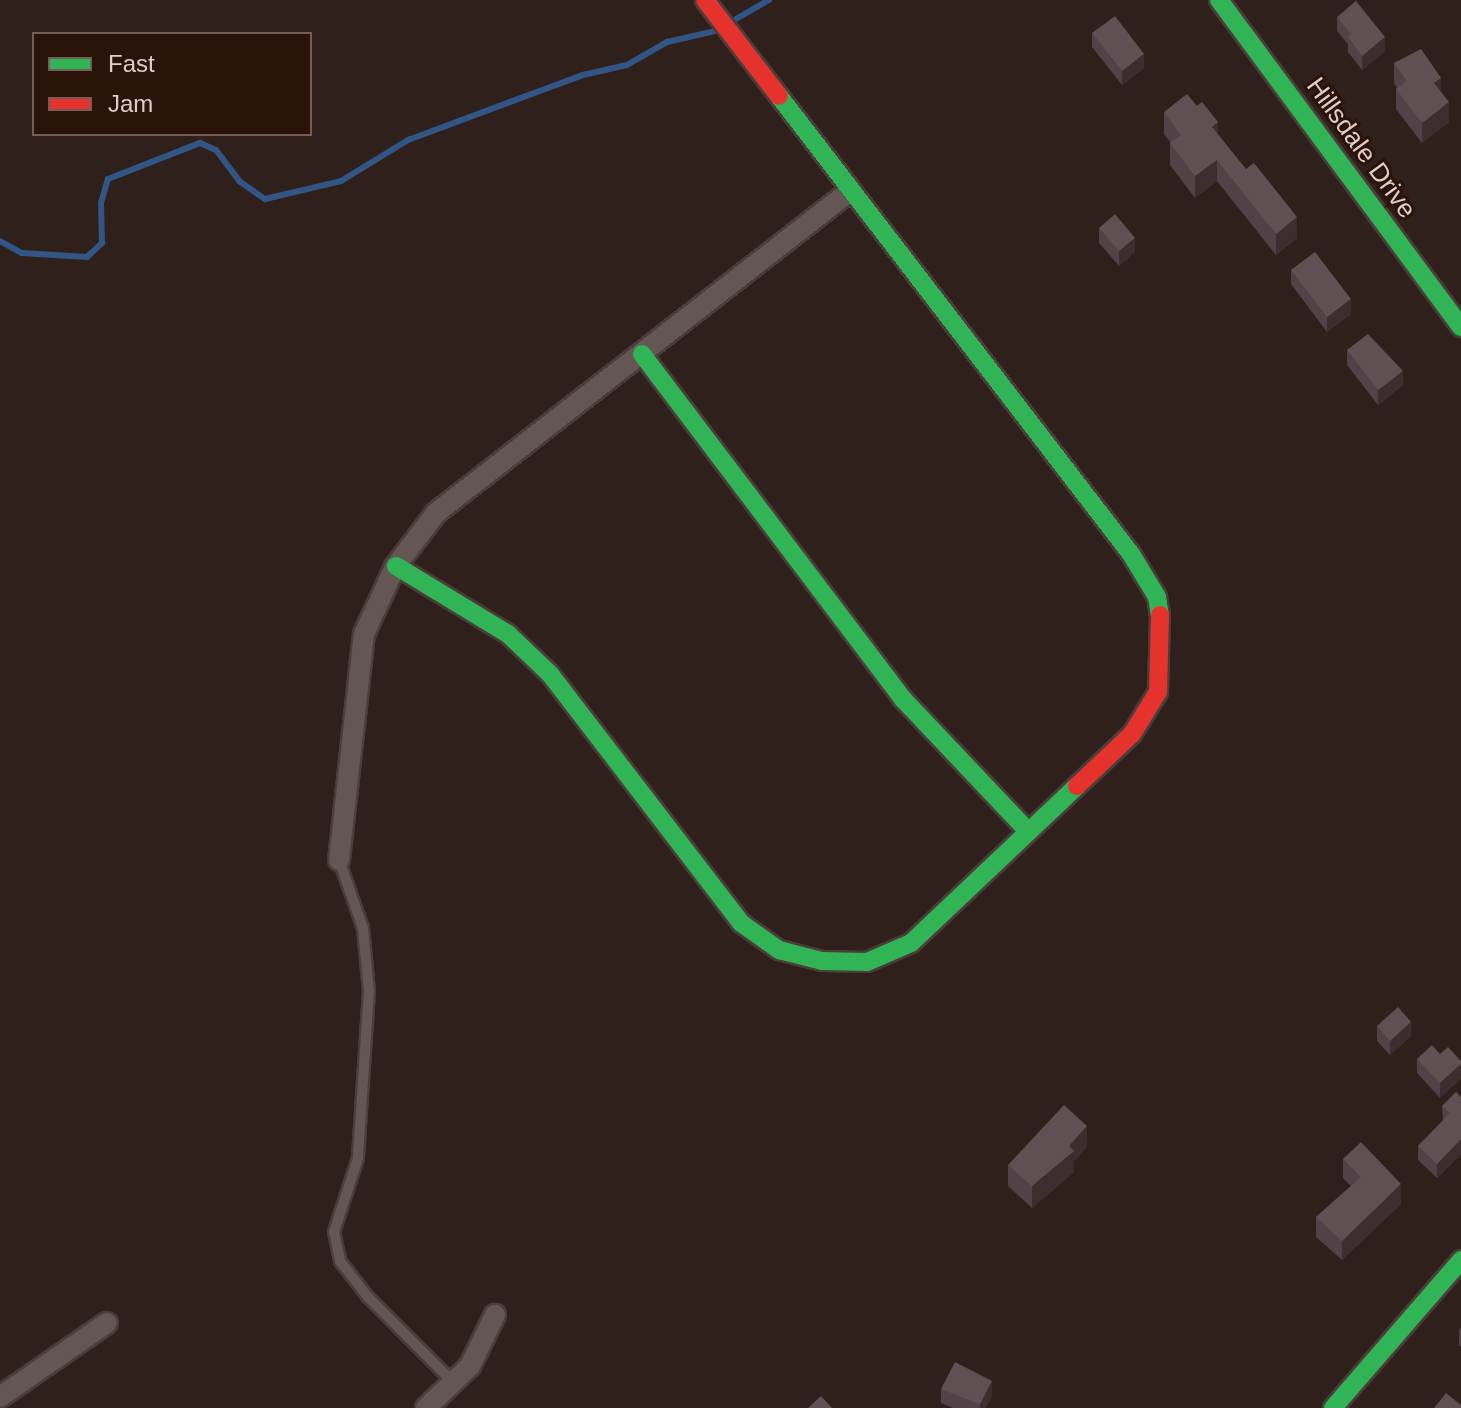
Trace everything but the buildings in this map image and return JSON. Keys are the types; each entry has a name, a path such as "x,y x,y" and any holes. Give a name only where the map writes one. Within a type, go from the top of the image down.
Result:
{"street":[{"path":"396,566 508,634 550,674 741,923 779,950 822,961 867,962 911,943 1132,734 1158,692 1163,639 1157,597 1131,554 705,0"},
{"name":"Hillsdale Drive","path":"1219,0 1461,327"},
{"path":"339,860 364,634 396,566 436,513 850,191"},
{"path":"642,354 903,699 1028,831"},
{"path":"1333,1408 1461,1260"},
{"path":"426,1408 470,1366 495,1315"},
{"path":"0,1397 107,1323"}],"lane":[{"path":"339,860 363,928 369,991 358,1158 334,1232 340,1261 453,1382"}],"waterway":[{"path":"736,19 769,0"},
{"path":"0,241 22,253 87,257 102,243 101,203 108,179 200,143 216,150 239,181 265,199 341,181 408,140 583,75 627,65 667,42 715,31"}],"traffic: fast":[{"path":"1219,0 1461,327"},
{"path":"779,96 1131,554 1157,597 1160,615"},
{"path":"642,354 903,699 1028,831"},
{"path":"396,566 508,634 550,674 741,923 779,950 822,961 867,962 911,943 1077,786"},
{"path":"1333,1408 1461,1260"}],"traffic: jam":[{"path":"705,0 779,96"},
{"path":"1077,786 1132,734 1158,692 1160,615"}]}
